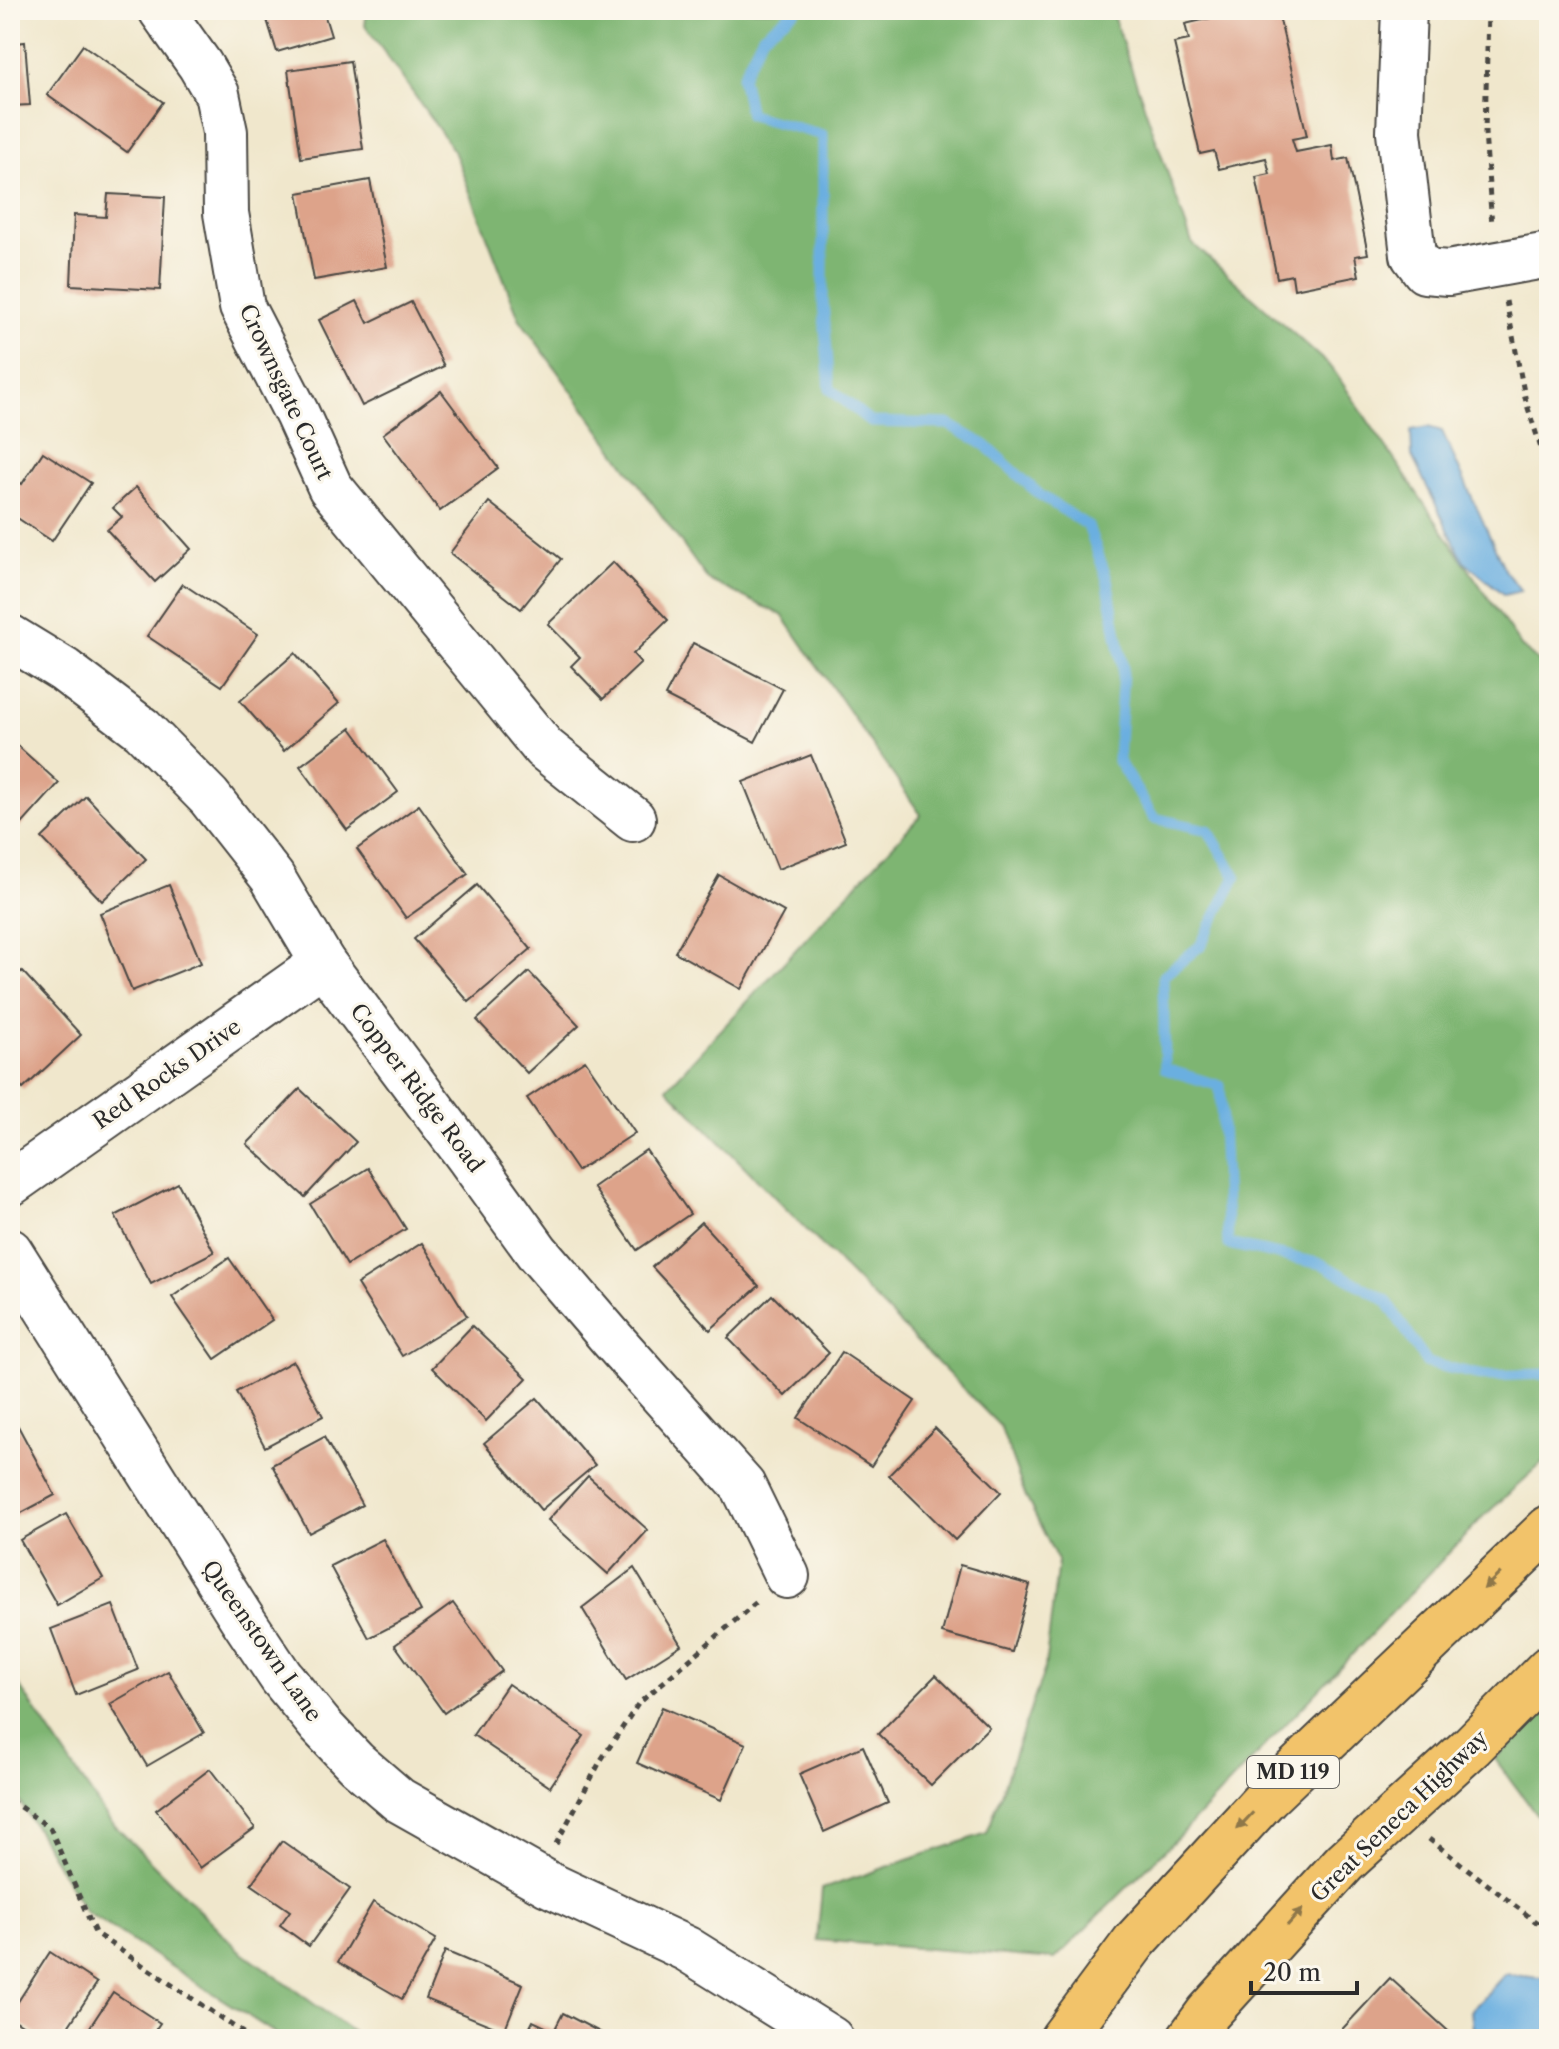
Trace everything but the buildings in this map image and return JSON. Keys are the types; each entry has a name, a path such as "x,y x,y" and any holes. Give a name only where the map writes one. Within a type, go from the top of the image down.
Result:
{"main road":[{"name":"MD 119","path":"1062,2039 1135,1941 1267,1797 1549,1528"},
{"name":"Great Seneca Highway","path":"1189,2039 1208,2013 1345,1862 1472,1746 1549,1668"}],"street":[{"name":"Crownsgate Court","path":"161,10 217,94 225,132 226,213 242,307 297,414 330,487 544,748 633,819"},
{"path":"1404,10 1399,132 1413,255 1425,271 1448,273 1549,255"},
{"name":"Copper Ridge Road","path":"10,637 64,670 142,729 209,797 272,877 323,963 537,1252 743,1486 787,1576"},
{"name":"Red Rocks Drive","path":"10,1184 323,963"},
{"name":"Queenstown Lane","path":"10,1251 281,1677 356,1763 399,1800 538,1878 687,1949 831,2039"}],"path":[{"path":"538,1878 601,1760 638,1704 787,1576"},
{"path":"10,1800 50,1828 95,1933 252,2039"},
{"path":"1419,1831 1549,1932"}],"green space":[{"path":"367,10 1111,10 1192,243 1332,368 1521,646 1549,671 1549,1457 1483,1517 1186,1829 1055,1959 817,1940 822,1889 987,1833 1045,1668 1058,1561 1026,1497 1000,1426 667,1088 921,815 782,615 708,580 519,318 454,151 365,25"},
{"path":"10,1672 108,1819 237,1948 362,2039 284,2039 85,1911 10,1785"},
{"path":"1549,1709 1549,1831 1495,1759"}],"water":[{"path":"1428,427 1442,431 1505,570 1521,591 1504,595 1463,560 1412,456 1411,430"},
{"path":"1505,1974 1549,1979 1549,2039 1486,2039 1473,2028 1471,2011"}],"waterway":[{"path":"796,10 763,35 742,77 750,115 823,135 823,302 830,389 871,422 948,424 985,445 1040,495 1088,526 1107,579 1123,668 1118,761 1154,818 1208,830 1236,877 1200,946 1163,976 1165,1069 1220,1086 1228,1244 1322,1264 1386,1300 1427,1363 1485,1376 1549,1374"}]}
